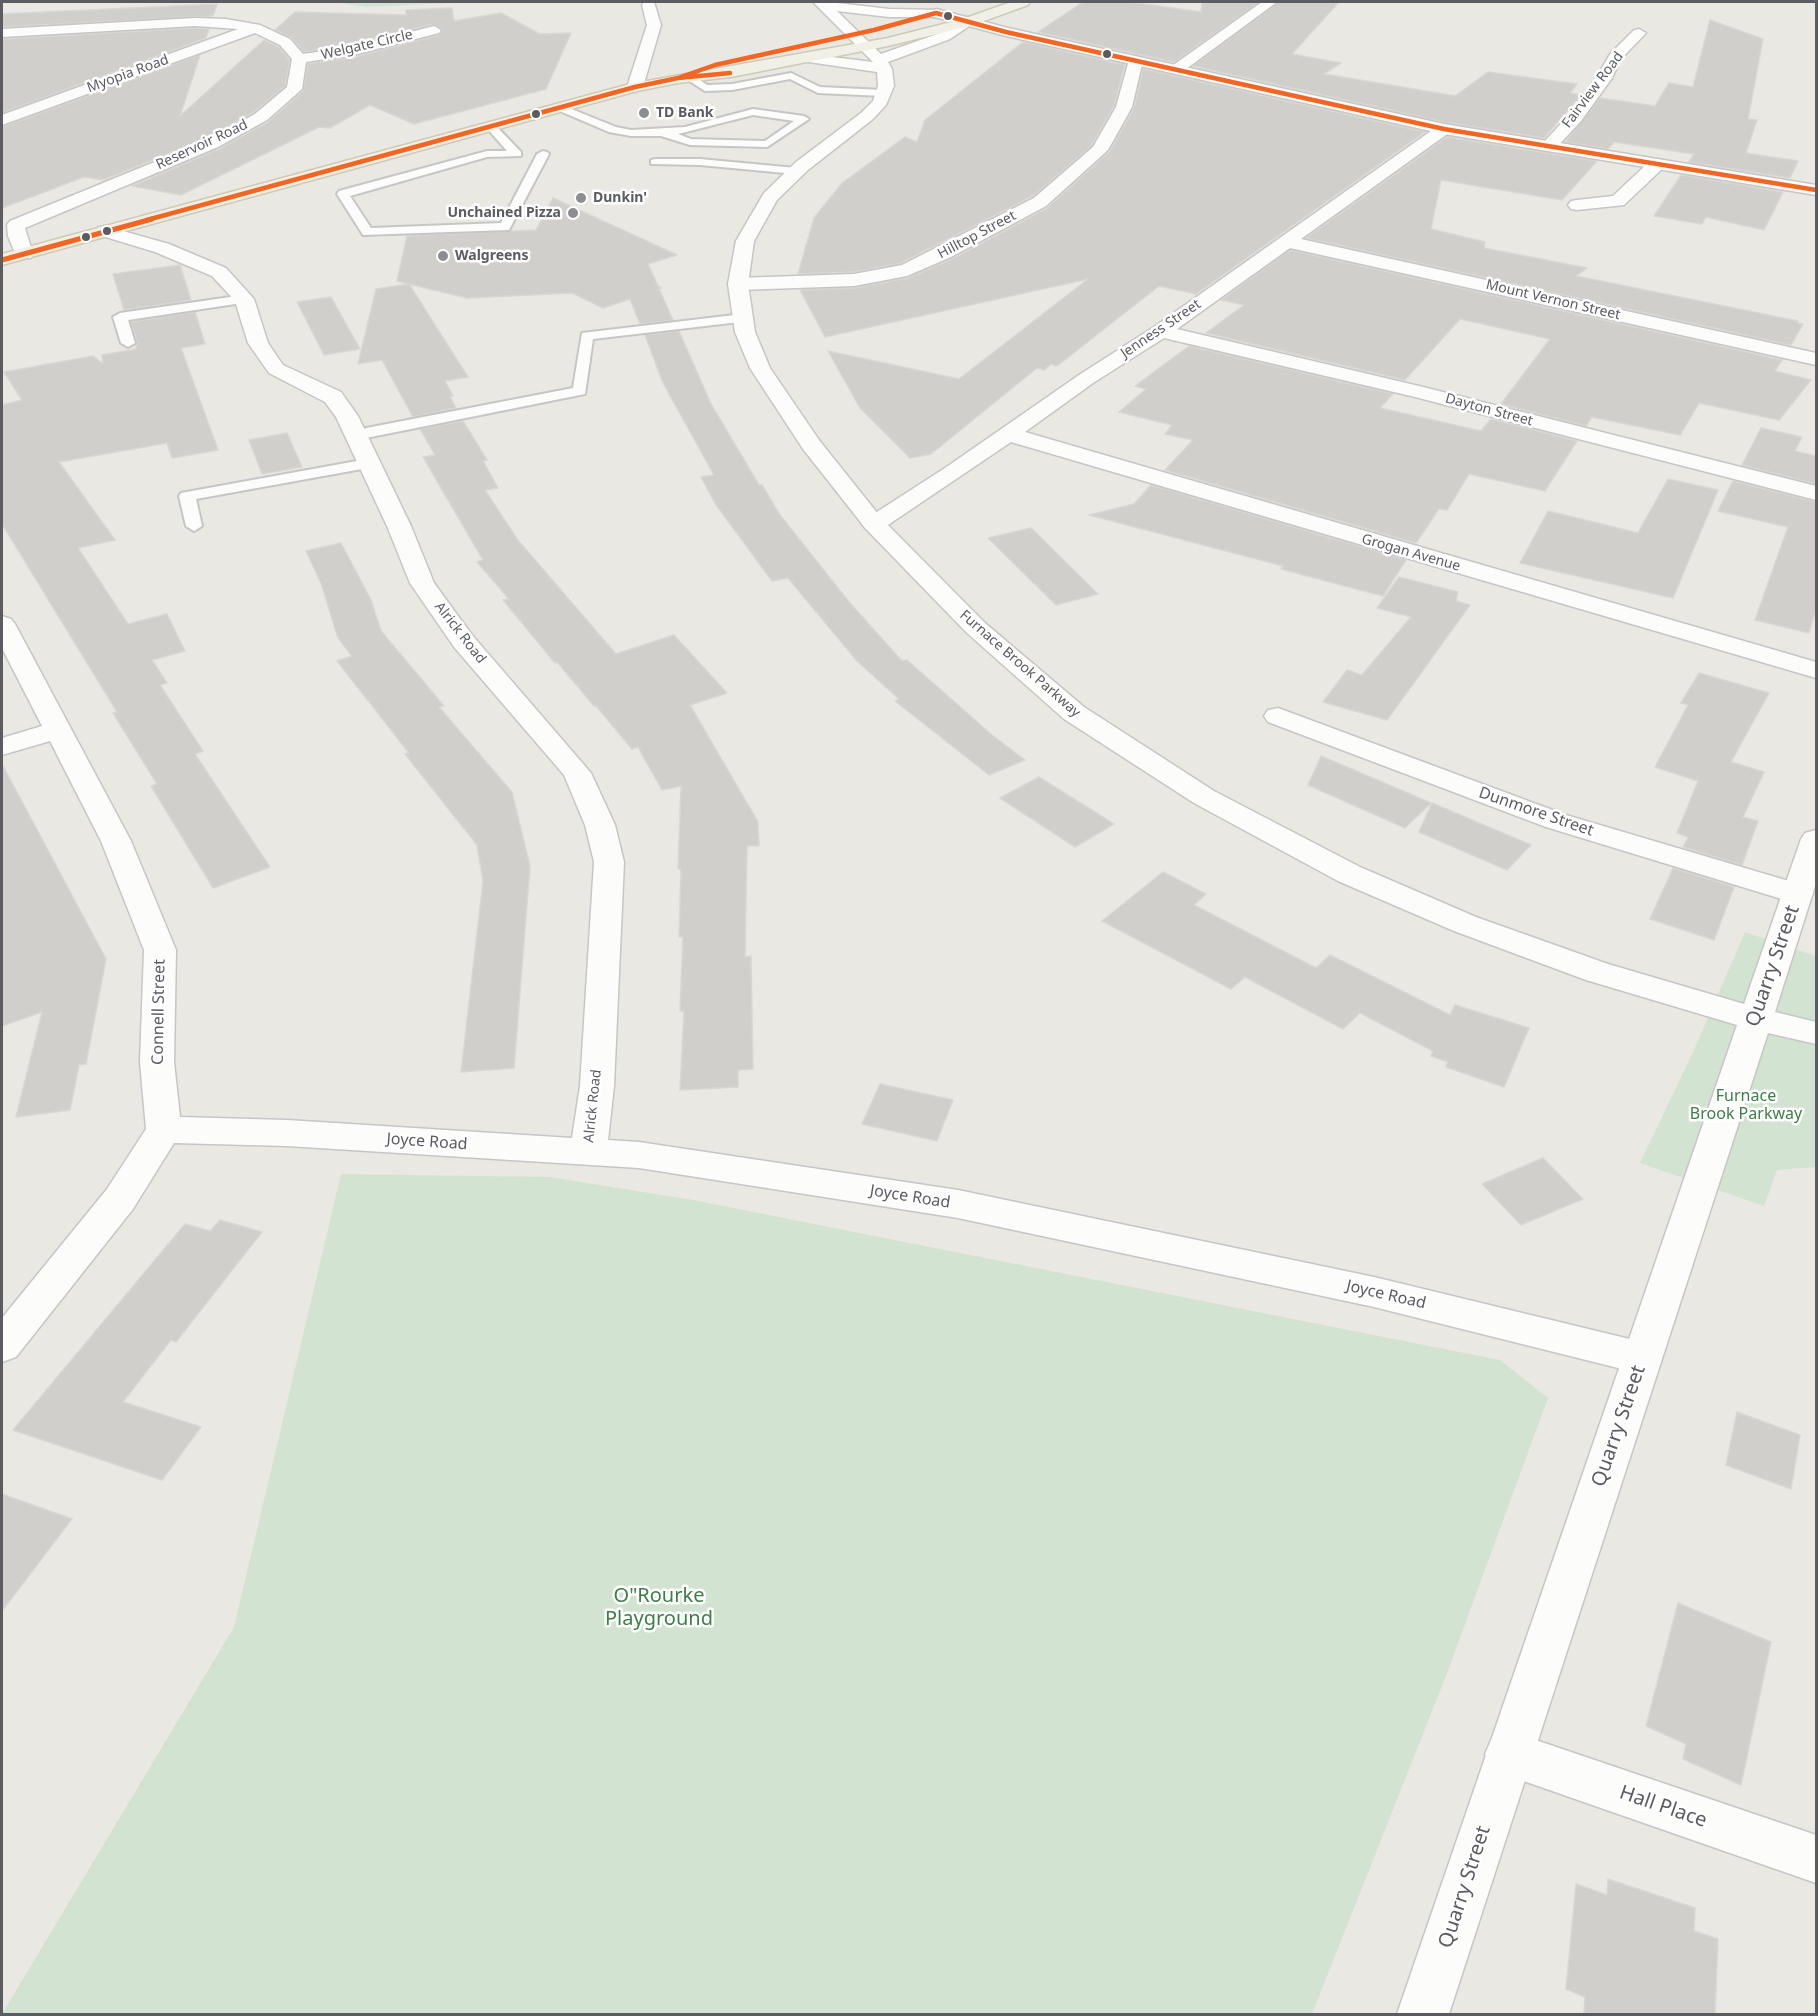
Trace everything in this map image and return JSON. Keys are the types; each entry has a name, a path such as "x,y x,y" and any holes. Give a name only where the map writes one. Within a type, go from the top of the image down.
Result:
{"main road":[{"path":"2,260 634,87 867,46 968,22 1023,2"},
{"path":"684,78 715,65 855,34 967,4"}],"street":[{"path":"1177,69 1270,2"},
{"path":"822,3 867,46 882,74"},
{"path":"822,3 890,13 936,13 1444,129 1816,190"},
{"path":"634,87 654,25 649,5"},
{"path":"2,33 195,22 226,23 255,28 285,42 299,59"},
{"path":"882,74 968,22"},
{"name":"Myopia Road","path":"2,120 255,28"},
{"name":"Welgate Circle","path":"299,59 352,51 434,30"},
{"name":"Fairview Road","path":"1548,147 1575,118 1604,78 1615,57 1639,33"},
{"path":"807,58 857,63 882,74"},
{"name":"Reservoir Road","path":"24,254 17,236 16,225 202,148 261,117 294,89 299,59"},
{"name":"Hilltop Street","path":"738,284 854,280 907,270 1040,202 1100,150 1124,107 1136,60"},
{"name":"Furnace Brook Parkway","path":"882,74 867,116 796,171 770,197 745,241 738,284 745,332 760,368 811,444 874,524 976,628 1074,713 1204,797 1349,874 1465,924 1597,972 1755,1019 1816,1033"},
{"path":"16,98 59,99"},
{"name":"Jenness Street","path":"874,524 956,471 1086,379 1161,331 1289,242 1444,129"},
{"path":"1577,205 1618,201 1656,165"},
{"name":"Alrick Road","path":"105,231 162,248 219,272 244,299 258,343 276,369 333,398 347,416 399,526 422,583 463,641 578,773 600,825 609,862 597,1086 588,1153"},
{"name":"Mount Vernon Street","path":"1289,242 1816,359"},
{"name":"Dayton Street","path":"1161,331 1419,392 1816,493"},
{"name":"Grogan Avenue","path":"1006,434 1816,670"},
{"name":"Connell Street","path":"2,624 116,841 160,951 157,1062 164,1130"},
{"name":"Dunmore Street","path":"1278,716 1556,821 1798,894"},
{"path":"2,747 58,730"},
{"name":"Quarry Street","path":"1423,2014 1816,839"},
{"path":"2,1346 120,1199 164,1130"},
{"name":"Joyce Road","path":"164,1130 287,1133 639,1155 958,1204 1374,1292 1642,1358"},
{"name":"Hall Place","path":"1509,1754 1816,1859"}],"lane":[{"path":"684,78 705,88 732,87 791,76 818,90 882,74"},
{"path":"559,107 613,130 631,133 686,130 753,112 804,119 767,144 690,142 662,133"},
{"path":"490,126 517,154 487,154 343,194 367,232 505,227 543,154"},
{"path":"655,162 700,162 796,171"},
{"path":"128,343 120,317 244,299"},
{"path":"356,435 580,391 587,336 743,318"},
{"path":"194,526 187,496 368,464"}],"green space":[{"path":"333,2 474,2 366,7"},
{"name":"Furnace Brook Parkway","path":"1745,932 1816,956 1816,1167 1777,1170 1764,1206 1640,1163 1694,1050"},
{"name":"O\"Rourke Playground","path":"341,1174 550,1177 693,1200 1500,1360 1548,1398 1446,1676 1312,2014 2,2014 234,1627"}],"building":[{"path":"1083,2 1131,2 1201,12 1202,2 1259,2 1174,62 1038,32"},
{"path":"1279,2 1339,2 1292,54 1341,63 1324,74 1455,96 1488,72 1577,84 1570,93 1581,95 1544,138 1444,122 1193,66"},
{"path":"217,4 213,16 2,27 2,14"},
{"path":"452,8 454,21 501,13 540,34 571,33 546,89 414,124 370,105 330,128 319,127 181,195 132,186 219,149 268,122 303,91 308,64 354,57 440,35 443,29 433,24 353,45 304,52 292,38 275,30 295,12 406,15 406,10"},
{"path":"1710,20 1763,39 1748,119 1757,120 1746,153 1798,161 1790,178 1689,162 1694,154 1614,142 1608,149 1565,142 1600,98 1655,106 1669,83 1693,87"},
{"path":"209,29 206,38 2,113 2,39"},
{"path":"264,40 279,47 290,60 285,86 254,112 205,139 103,180 84,177 2,208 2,127 200,55 180,116"},
{"path":"1023,42 1125,65 1114,106 1091,146 1033,196 901,263 854,272 798,274 814,218 842,183 905,137 917,142 925,120"},
{"path":"1143,69 1425,132 1196,294 1159,286 1057,366 1051,364 1044,370 1037,368 931,454 910,458 860,408 828,351 959,379 1088,279 825,337 800,290 854,288 908,278 952,259 1047,208 1110,151 1134,108"},
{"path":"1447,137 1597,161 1562,200 1441,180 1431,229 1485,242 1484,248 1587,268 1576,276 1798,321 1797,323 1803,324 1791,345 1306,238"},
{"path":"1681,175 1783,192 1764,230 1706,217 1702,224 1654,216"},
{"path":"553,198 677,255 648,264 658,286 662,288 659,289 673,320 640,324 630,299 603,308 572,293 467,298 397,281 407,236 536,230"},
{"path":"1290,250 1782,360 1775,371 1811,380 1779,420 1699,403 1680,435 1592,417 1586,426 1501,404 1550,339 1460,319 1405,380 1206,333 1244,305 1221,300"},
{"path":"180,265 191,300 124,310 113,274"},
{"path":"409,284 468,377 445,381 456,408 413,417 382,360 358,364 376,289"},
{"path":"331,297 360,349 324,355 297,302"},
{"path":"195,312 205,344 181,348 218,450 172,458 167,443 59,462 115,540 78,548 128,624 167,614 185,651 152,660 167,683 160,685 203,751 195,754 270,867 213,888 151,786 157,784 113,713 117,712 2,524 2,405 22,400 4,372 93,356 103,364 102,355 136,349 137,342 131,322"},
{"path":"679,331 711,404 759,485 762,485 780,515 850,603 902,661 907,660 992,735 1025,760 989,775 895,701 899,699 857,661 788,578 772,581 716,505 701,477 714,475 663,383 645,335"},
{"path":"1189,346 1393,394 1380,408 1481,431 1491,419 1577,441 1545,491 1469,474 1447,510 1439,509 1416,543 1165,470 1193,440 1165,434 1172,425 1119,412 1146,389 1135,386"},
{"path":"463,421 487,460 483,461 498,488 485,490 517,539 616,654 674,635 727,693 690,705 758,822 759,846 747,846 745,957 751,956 753,1069 738,1070 738,1087 680,1090 684,1011 680,1011 683,937 679,937 681,869 678,869 681,786 662,790 638,747 632,749 557,662 555,663 503,600 509,599 477,562 483,560 423,457 435,455 420,429"},
{"path":"1761,428 1802,437 1795,451 1816,456 1816,484 1742,465"},
{"path":"287,433 302,467 262,474 249,440"},
{"path":"1668,479 1718,490 1673,598 1520,563 1548,511 1638,533"},
{"path":"1733,481 1816,502 1816,609 1809,633 1755,620 1788,527 1718,511"},
{"path":"1151,485 1406,560 1383,596 1281,569 1283,566 1089,515 1134,504"},
{"path":"1031,528 1098,594 1056,605 988,538"},
{"path":"341,543 371,600 381,631 444,706 439,707 512,792 530,866 514,1068 461,1072 483,881 477,845 405,754 409,753 337,661 352,656 338,638 321,583 306,551"},
{"path":"1399,577 1458,592 1456,601 1470,605 1387,720 1323,702 1347,670 1362,675 1411,617 1377,608"},
{"path":"1699,673 1769,693 1731,762 1764,772 1743,817 1758,821 1742,865 1683,847 1688,837 1677,833 1698,781 1655,767 1688,705 1681,703"},
{"path":"1321,756 1431,803 1405,828 1308,785"},
{"path":"2,764 106,959 86,1064 79,1065 70,1110 16,1117 42,1012 2,1026"},
{"path":"1039,777 1114,824 1075,847 1000,798"},
{"path":"1432,803 1531,845 1507,870 1419,832"},
{"path":"1673,868 1734,887 1714,940 1650,919"},
{"path":"1163,872 1206,894 1194,905 1316,968 1330,955 1450,1015 1455,1005 1529,1028 1504,1087 1446,1067 1448,1062 1431,1056 1433,1051 1360,1013 1343,1029 1245,977 1231,989 1102,921"},
{"path":"880,1084 953,1100 937,1141 862,1124"},
{"path":"1543,1158 1583,1199 1521,1225 1482,1184"},
{"path":"220,1220 262,1232 176,1342 171,1340 123,1402 201,1427 162,1480 13,1430 185,1224 210,1231"},
{"path":"1737,1412 1800,1435 1791,1489 1726,1465"},
{"path":"2,1494 72,1519 2,1611"},
{"path":"1678,1603 1771,1642 1741,1785 1683,1759 1686,1744 1646,1726"},
{"path":"1608,1879 1695,1908 1694,1931 1718,1939 1715,2014 1584,2014 1585,1997 1566,1989 1576,1884 1607,1895"}],"transit line":[{"path":"678,78 715,65 874,30 936,13 1006,32 1444,129 1816,190"},
{"path":"2,260 635,87 678,78 730,73"}],"place":[{"name":"TD Bank","path":"644,113"},
{"name":"Dunkin'","path":"581,198"},
{"name":"Unchained Pizza","path":"573,213"},
{"name":"Walgreens","path":"443,256"}]}
